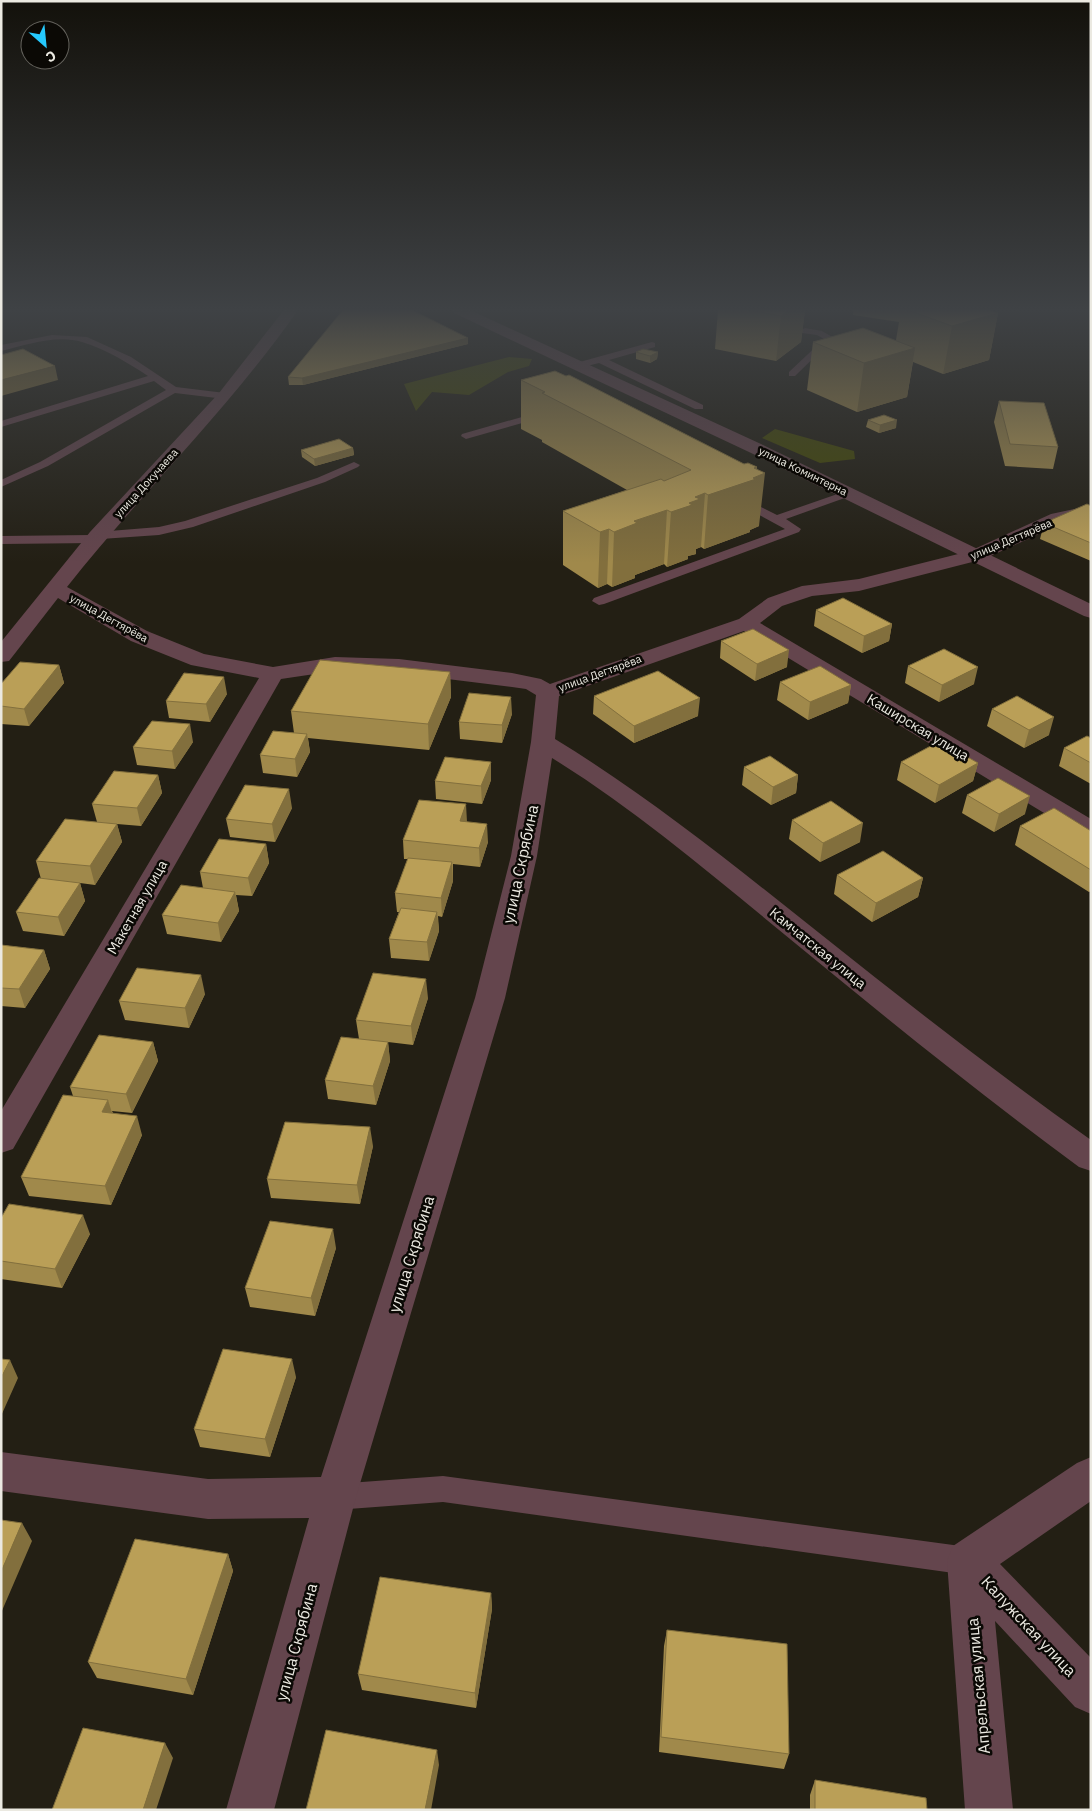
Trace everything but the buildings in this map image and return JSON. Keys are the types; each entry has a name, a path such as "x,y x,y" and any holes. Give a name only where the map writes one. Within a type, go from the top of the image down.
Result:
{"street":[{"name":"улица Коминтерна","path":"641,395 849,493 1091,612"},
{"name":"улица Докучаева","path":"1,656 12,632 55,588 96,538 225,396"},
{"name":"улица Дегтярёва","path":"55,588 139,636 199,660 273,674 335,664 399,666 512,680 533,684 548,692 746,623 775,602 809,590 859,585 977,555 1058,518 1083,513"},
{"name":"Каширская улица","path":"746,623 1091,830"},
{"name":"Макетная улица","path":"1,1140 273,674"},
{"name":"улица Скрябина","path":"250,1810 335,1497 490,998 524,856 543,742 548,692"},
{"name":"Камчатская улица","path":"543,742 581,765 633,802 712,862 871,991 1043,1124 1091,1158"},
{"path":"1,1471 208,1499 335,1497"},
{"path":"968,1561 1091,1477"},
{"name":"Калужская улица","path":"968,1561 1091,1691"},
{"name":"Апрельская улица","path":"968,1561 989,1810"}],"lane":[{"path":"1,424 98,395"},
{"path":"1,484 44,464 165,395"},
{"path":"212,395 225,396"},
{"path":"673,395 699,407"},
{"path":"466,436 552,412"},
{"path":"1,540 96,538 159,531 189,524 321,480 354,465"},
{"path":"776,520 849,493"},
{"path":"599,602 795,529 733,497"},
{"path":"335,1497 443,1489 968,1561"}],"shaded area":[{"path":"409,395 430,395 416,411"},
{"path":"775,429 854,451 855,459 820,463 762,438"}]}
